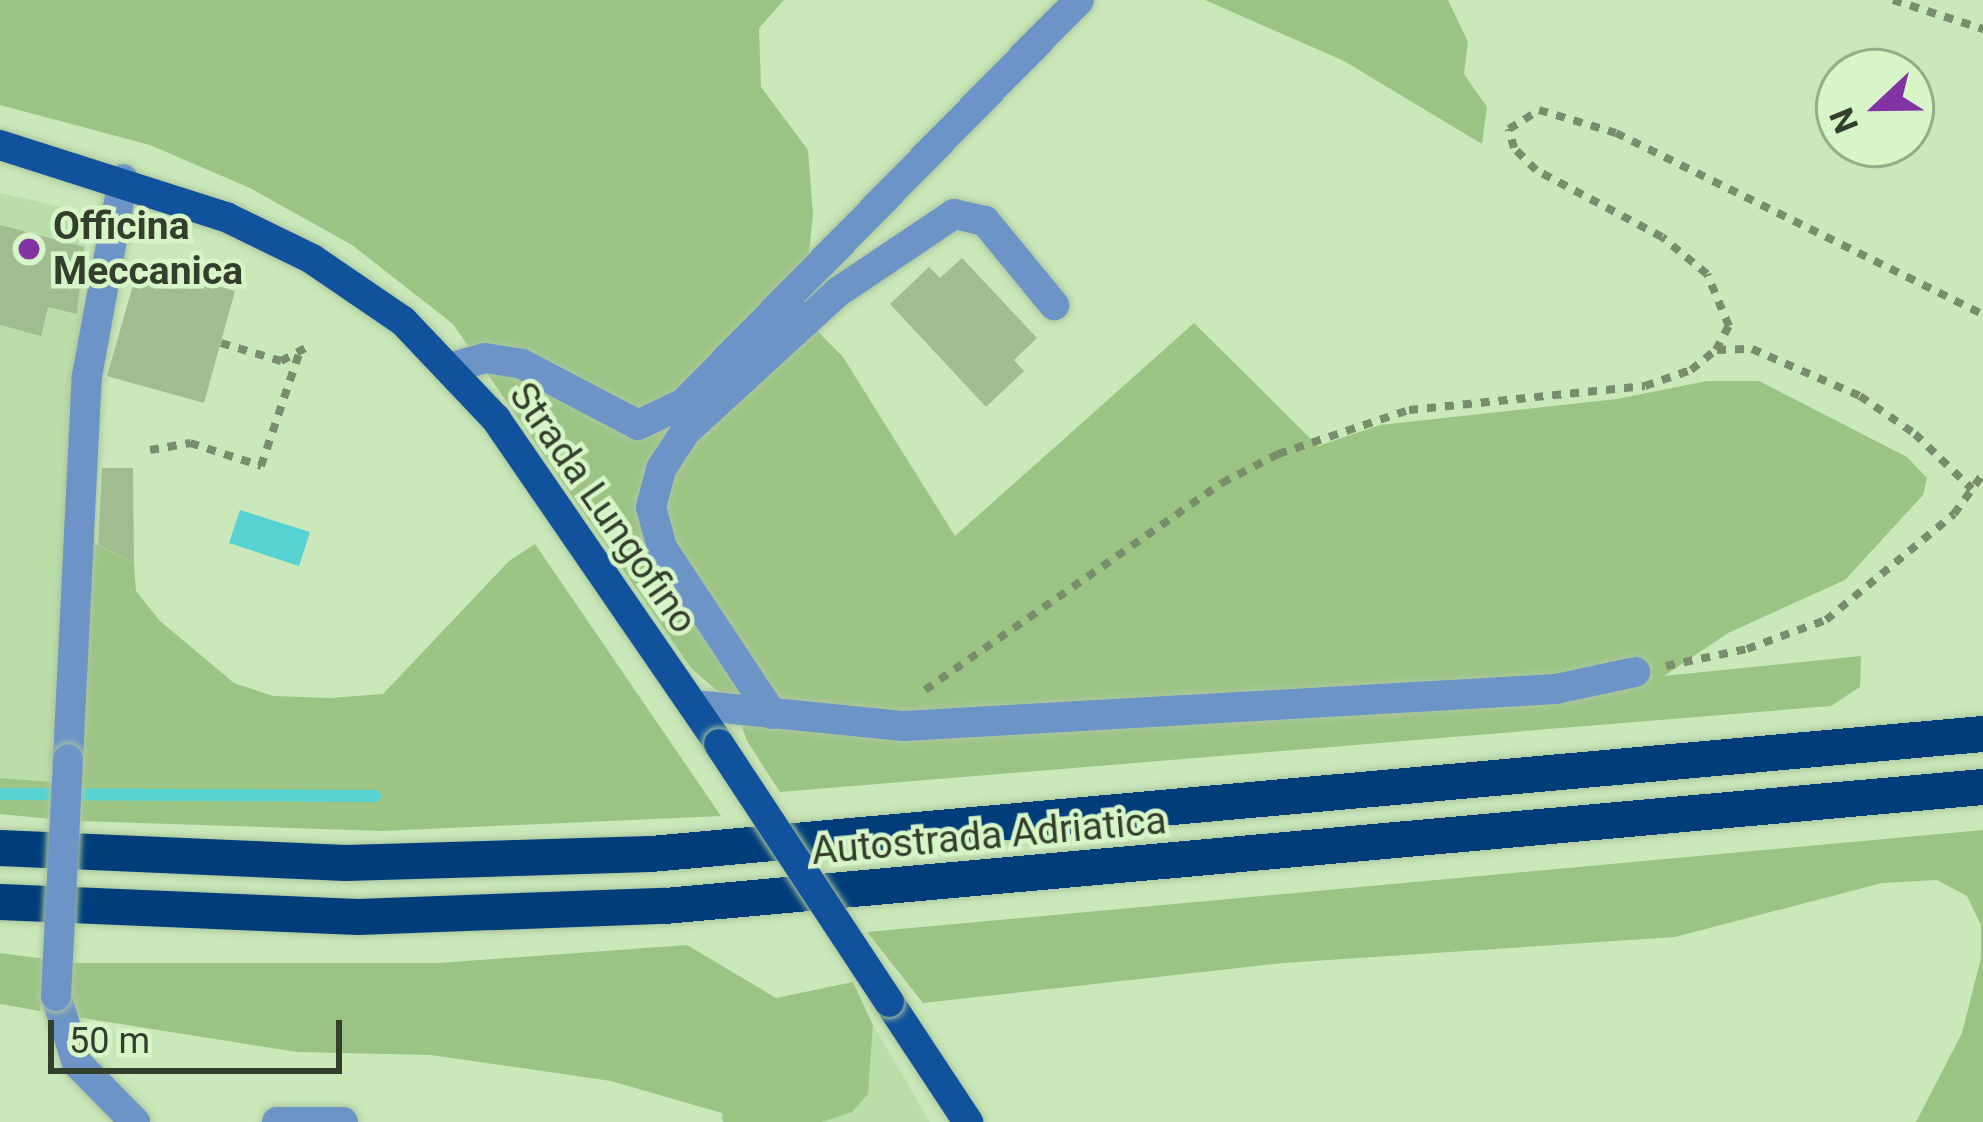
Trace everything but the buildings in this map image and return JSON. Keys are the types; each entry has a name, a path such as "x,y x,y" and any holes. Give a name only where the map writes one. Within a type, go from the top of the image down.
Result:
{"highway":[{"name":"Autostrada Adriatica","path":"0,848 346,862 651,854 1983,734"},
{"name":"Autostrada Adriatica","path":"0,902 358,917 665,906 1983,787"}],"main road":[{"name":"Strada Lungofino","path":"0,146 123,179 312,259 403,321 452,367 693,705 964,1121"}],"street":[{"path":"452,367 485,358 522,364 638,424 684,404 1079,0"},
{"path":"123,179 87,376 56,996 77,1063 135,1122"},
{"path":"772,714 662,548 651,507 661,469 686,432 838,292 954,214 985,220 1054,304"},
{"path":"693,705 889,724 1556,689 1635,673"},
{"path":"277,1122 343,1122"}],"path":[{"path":"1893,0 1983,29"},
{"path":"1716,350 1730,326 1707,274 1662,237 1536,170 1514,148 1509,129 1519,118 1539,110 1616,133 1983,314"},
{"path":"150,450 190,443 261,466 304,348 281,361 220,343"},
{"path":"889,724 928,687 1222,483 1278,454 1408,410 1645,386 1716,350 1752,350 1859,396 1915,434 1972,489"},
{"path":"1635,673 1748,649 1826,620 1954,514 1983,474"}],"shaded area":[{"path":"0,0 784,0 759,28 761,87 808,150 813,214 809,254 780,293 843,357 955,536 1194,323 1318,446 1380,425 1617,399 1707,381 1759,381 1907,457 1927,478 1923,495 1845,580 1728,633 1664,676 1861,656 1860,687 1831,706 780,792 747,741 735,706 691,668 453,324 352,245 250,188 150,145 0,105"},
{"path":"1205,0 1448,0 1468,42 1464,74 1487,107 1482,144 1344,61"},
{"path":"0,193 88,213 52,782 0,778"},
{"path":"93,543 134,563 136,591 160,621 234,683 273,696 330,698 383,694 509,561 535,544 721,816 382,831 78,821"},
{"path":"0,778 52,782 51,819 0,814"},
{"path":"1983,830 1983,1122 1916,1122 1962,1033 1981,958 1981,925 1967,896 1937,880 1882,883 1675,937 1283,963 923,1003 867,932"},
{"path":"687,945 776,998 853,982 873,1025 868,1094 852,1112 822,1122 723,1122 722,1113 611,1081 431,1055 297,1052 70,1016 72,963 438,963"},
{"path":"0,953 46,959 40,1011 0,1004"},
{"path":"873,1025 930,1122 822,1122 852,1112 868,1094"}],"water":[{"path":"240,510 310,532 299,566 229,543"}],"waterway":[{"path":"0,794 375,796"}],"place":[{"name":"Officina Meccanica","path":"29,249"}]}
